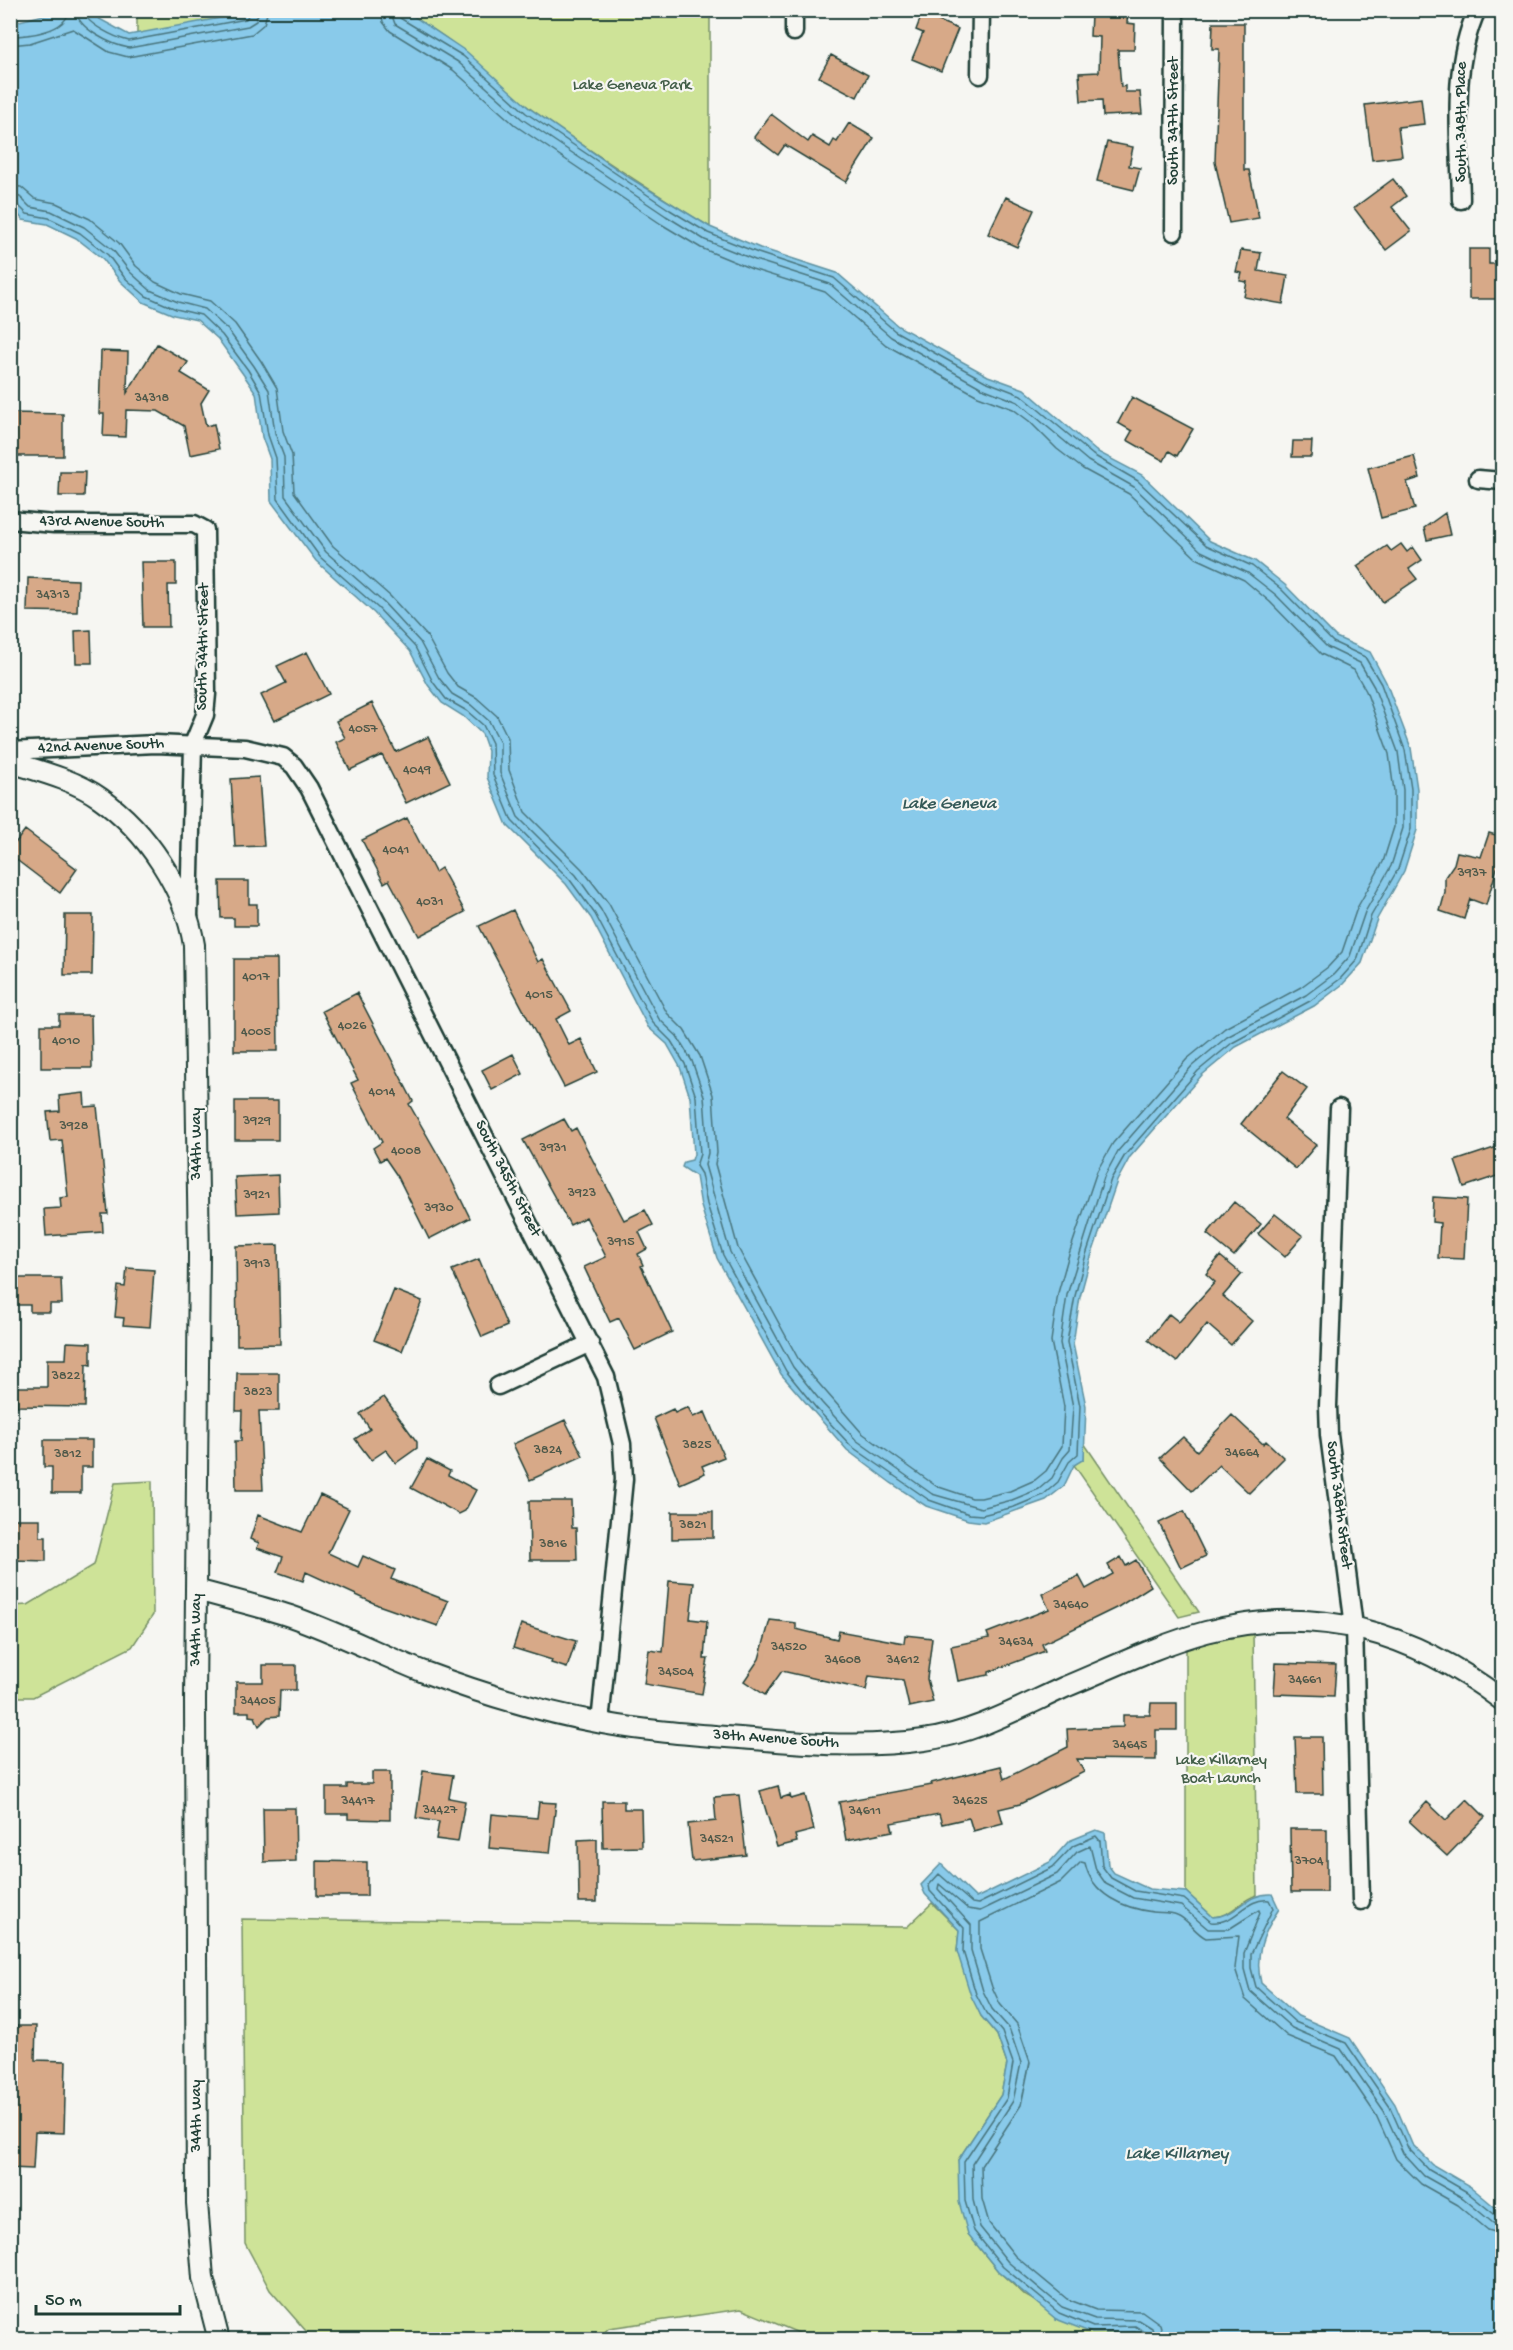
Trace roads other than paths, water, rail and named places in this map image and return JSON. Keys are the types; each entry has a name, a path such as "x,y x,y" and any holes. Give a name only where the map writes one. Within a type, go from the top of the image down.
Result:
{"street":[{"path":"794,10 794,32"},
{"path":"981,10 981,75"},
{"name":"South 347th Street","path":"1174,232 1175,10"},
{"name":"South 348th Place","path":"1461,200 1459,70 1463,45 1477,10"},
{"path":"1478,479 1503,481"},
{"name":"43rd Avenue South","path":"10,520 54,524 194,524"},
{"name":"South 344th Street","path":"189,919 193,744 205,715 207,694 205,530 194,524"},
{"name":"42nd Avenue South","path":"10,751 92,745 193,744"},
{"name":"South 345th Street","path":"193,744 245,748 283,757 299,772 606,1377 622,1444 624,1479 600,1723"},
{"name":"42nd Avenue South","path":"10,762 82,788 116,811 145,842 182,899 189,919"},
{"name":"344th Way","path":"189,919 196,981 199,1255 195,1702 197,2203 202,2278 219,2340"},
{"name":"South 348th Street","path":"1339,1108 1328,1406 1329,1435 1354,1626 1361,1901"},
{"path":"498,1386 590,1343"},
{"name":"38th Avenue South","path":"197,1590 289,1616 435,1675 600,1723 818,1744 910,1742 954,1734 981,1726 1133,1659 1201,1633 1269,1621 1326,1621 1354,1626 1402,1642 1450,1663 1503,1700"}],"water":[{"name":"Lake Geneva","path":"64,10 85,11 129,35 258,11 396,10 413,16 467,52 529,108 630,178 710,227 760,248 837,273 898,326 988,376 1024,389 1096,451 1142,475 1210,541 1255,561 1285,585 1336,637 1370,652 1386,682 1411,748 1417,789 1417,830 1404,871 1377,919 1362,963 1343,984 1314,1006 1236,1047 1202,1075 1130,1157 1117,1181 1080,1297 1073,1344 1086,1406 1084,1459 1074,1465 1064,1486 1046,1500 984,1522 968,1520 926,1506 847,1450 781,1374 717,1258 701,1206 696,1176 682,1167 684,1162 692,1160 694,1154 690,1097 680,1067 667,1044 648,1027 591,918 566,884 507,825 487,777 488,751 482,734 463,716 442,703 428,685 410,651 374,613 316,561 271,501 270,459 262,437 256,393 218,339 197,320 174,315 143,302 120,281 103,259 76,238 47,224 23,220 11,206 11,23"},
{"name":"Lake Killarney","path":"1096,1830 1105,1833 1108,1865 1114,1873 1149,1889 1186,1892 1213,1917 1229,1913 1255,1897 1272,1894 1279,1909 1261,1945 1259,1973 1261,1983 1298,2016 1350,2038 1395,2104 1412,2144 1433,2165 1471,2187 1502,2213 1502,2339 1145,2340 1135,2332 1092,2333 1056,2319 998,2271 968,2234 959,2202 958,2160 1001,2095 1007,2064 997,2035 981,2016 971,1996 957,1951 959,1930 925,1894 921,1885 941,1864 976,1898 1050,1862 1069,1841"}],"park label":[{"name":"Lake Geneva Park","path":"632,86"},
{"name":"Lake Killarney Boat Launch","path":"1221,1770"}]}
